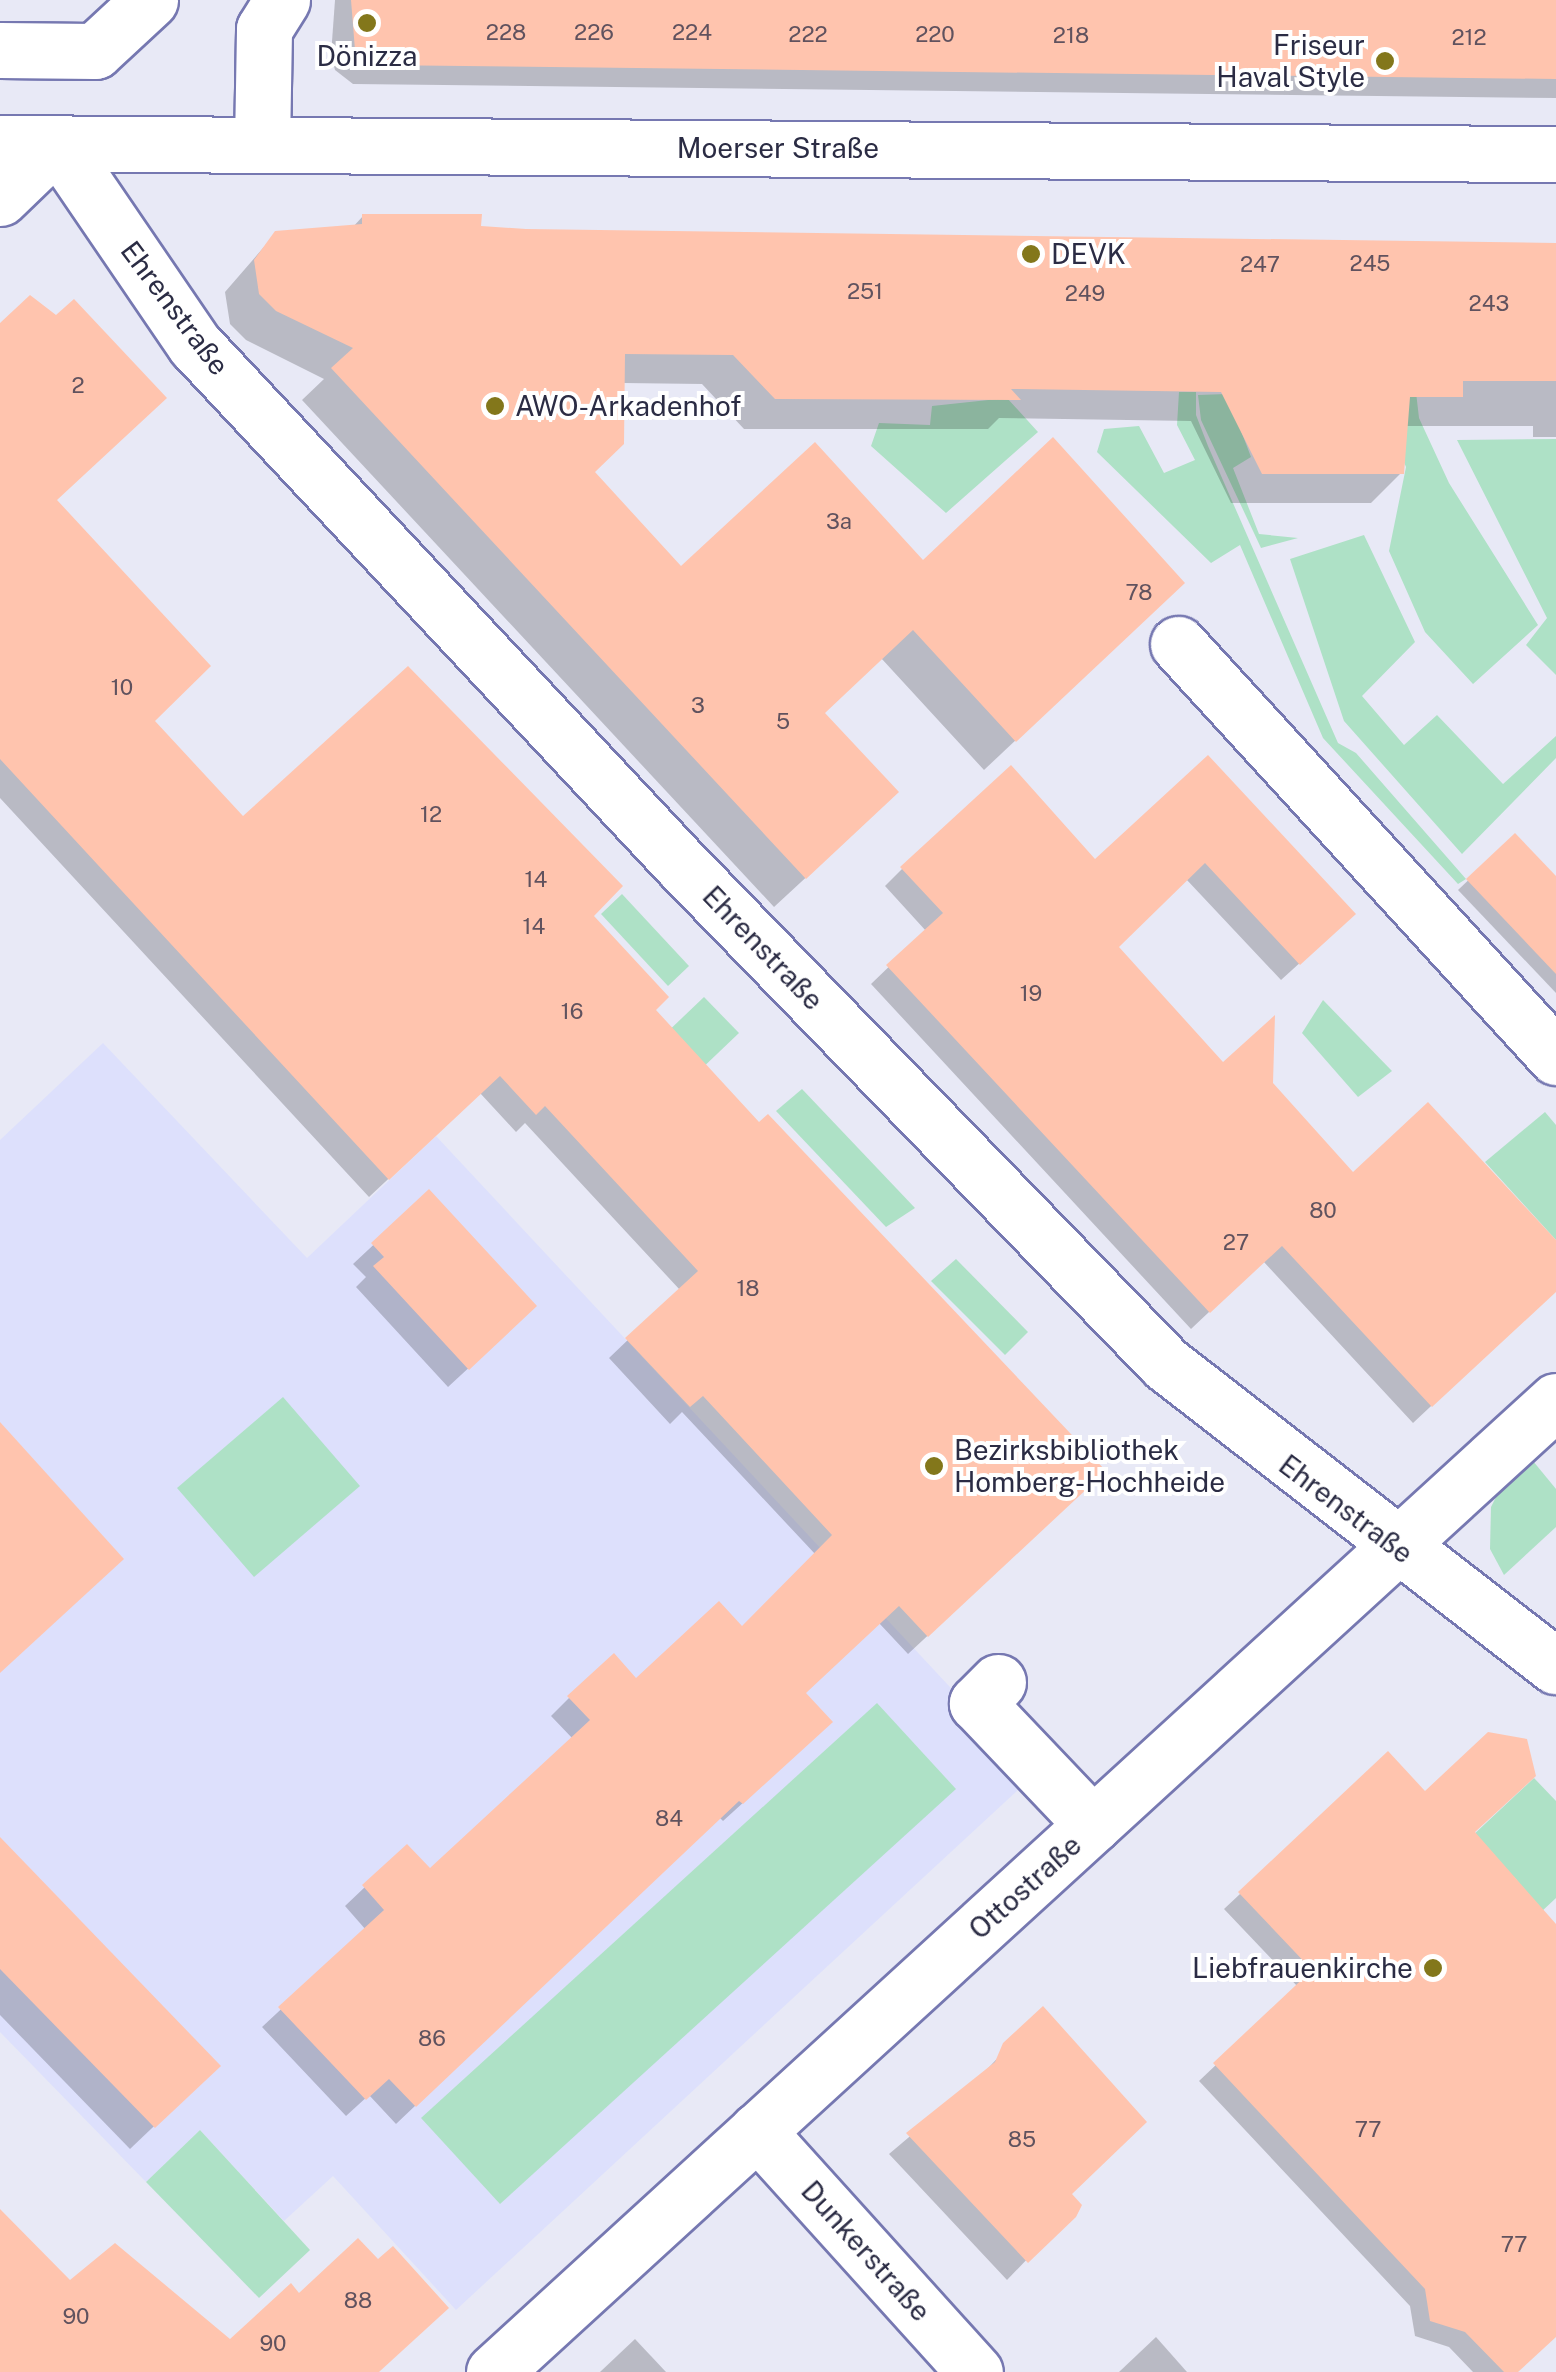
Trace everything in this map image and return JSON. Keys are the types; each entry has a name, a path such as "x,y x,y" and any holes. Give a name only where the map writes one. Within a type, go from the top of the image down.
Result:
{"street":[{"path":"0,50 95,51 150,0"},
{"path":"262,145 264,28 282,0"},
{"name":"Moerser Straße","path":"0,142 1556,154"},
{"path":"0,198 58,144"},
{"name":"Ehrenstraße","path":"58,144 195,344 679,862 1166,1364 1397,1548 1556,1666"},
{"path":"1178,644 1556,1057"},
{"name":"Ottostraße","path":"494,2372 1556,1401"},
{"path":"998,1682 977,1702 1093,1825"},
{"name":"Dunkerstraße","path":"758,2131 975,2372"}],"shaded area":[{"path":"103,1043 307,1258 436,1136 1033,1776 456,2310 333,2176 284,2221 200,2130 146,2182 0,2032 0,1140"}],"green space":[{"path":"1179,392 1196,392 1196,415 1208,446 1338,743 1356,753 1466,879 1458,884 1323,738 1240,545 1211,563 1097,452 1104,429 1139,426 1164,473 1195,460 1177,425"},
{"path":"1416,392 1419,418 1449,483 1538,625 1473,684 1425,632 1389,551 1406,467 1389,427 1387,394"},
{"path":"1227,394 1251,457 1233,468 1259,534 1298,538 1261,548 1201,420 1198,395"},
{"path":"1007,398 1038,432 946,513 871,446 879,423 930,425 932,406"},
{"path":"1556,439 1556,675 1526,645 1547,618 1457,440"},
{"path":"1364,535 1415,642 1362,696 1404,745 1437,715 1503,784 1556,736 1556,758 1462,854 1344,721 1290,559"},
{"path":"622,894 689,966 668,986 601,914"},
{"path":"704,997 739,1033 674,1095 639,1059"},
{"path":"1323,1000 1392,1071 1358,1097 1302,1033"},
{"path":"802,1089 915,1208 886,1227 776,1111"},
{"path":"1545,1112 1556,1125 1556,1240 1485,1162"},
{"path":"956,1259 1028,1332 1005,1355 931,1281"},
{"path":"283,1397 360,1486 254,1577 177,1488"},
{"path":"1533,1461 1556,1489 1556,1527 1504,1575 1490,1549 1491,1507 1507,1475"},
{"path":"877,1703 956,1789 500,2204 421,2118"},
{"path":"1534,1778 1556,1801 1556,1898 1540,1913 1516,1879 1470,1838"},
{"path":"200,2130 310,2250 259,2298 146,2182"}],"building":[{"path":"351,0 1556,0 1556,79 374,65 355,50"},
{"path":"362,214 482,214 481,226 526,229 1556,243 1556,381 1463,381 1463,397 1410,397 1404,474 1262,474 1221,392 1011,389 1021,400 775,399 733,355 625,354 624,444 595,472 681,566 815,442 923,560 1053,437 1185,583 1016,742 913,630 825,713 899,792 806,879 331,368 353,348 276,311 259,294 254,260 275,231 362,224"},
{"path":"30,295 56,315 74,299 167,398 57,500 211,666 155,721 243,816 408,666 623,886 594,916 669,997 656,1010 759,1122 768,1114 1106,1471 928,1637 899,1606 806,1693 833,1722 743,1804 739,1801 416,2107 389,2079 366,2100 278,2007 384,1910 362,1885 407,1844 430,1868 590,1720 567,1696 614,1653 636,1678 719,1601 742,1626 832,1535 703,1396 690,1407 625,1338 698,1271 545,1106 536,1115 500,1076 389,1180 0,759 0,323"},
{"path":"1208,755 1356,914 1300,965 1205,863 1119,947 1223,1062 1275,1015 1273,1083 1353,1172 1428,1102 1556,1240 1556,1292 1432,1407 1282,1246 1210,1313 886,965 943,913 900,867 1011,765 1095,859"},
{"path":"1515,833 1556,876 1556,974 1466,879"},
{"path":"429,1189 537,1306 469,1370 373,1266 384,1257 371,1243"},
{"path":"0,1422 124,1559 0,1673"},
{"path":"1488,1732 1527,1739 1536,1776 1475,1832 1556,1924 1556,2337 1518,2372 1504,2372 1465,2332 1430,2321 1425,2289 1213,2063 1312,1970 1238,1892 1388,1751 1425,1791"},
{"path":"0,1837 221,2066 155,2128 0,1969"},
{"path":"1043,2006 1147,2122 1072,2194 1082,2205 1076,2217 1028,2263 906,2133 995,2062 1003,2043"},
{"path":"0,2209 70,2280 115,2243 230,2339 291,2283 299,2293 358,2238 378,2259 393,2246 449,2308 379,2372 0,2372"}],"place":[{"name":"Dönizza","path":"367,23"},
{"name":"Friseur Haval Style","path":"1385,61"},
{"name":"DEVK","path":"1031,254"},
{"name":"AWO-Arkadenhof","path":"495,406"},
{"name":"Bezirksbibliothek Homberg-Hochheide","path":"934,1466"},
{"name":"Liebfrauenkirche","path":"1433,1968"}]}
